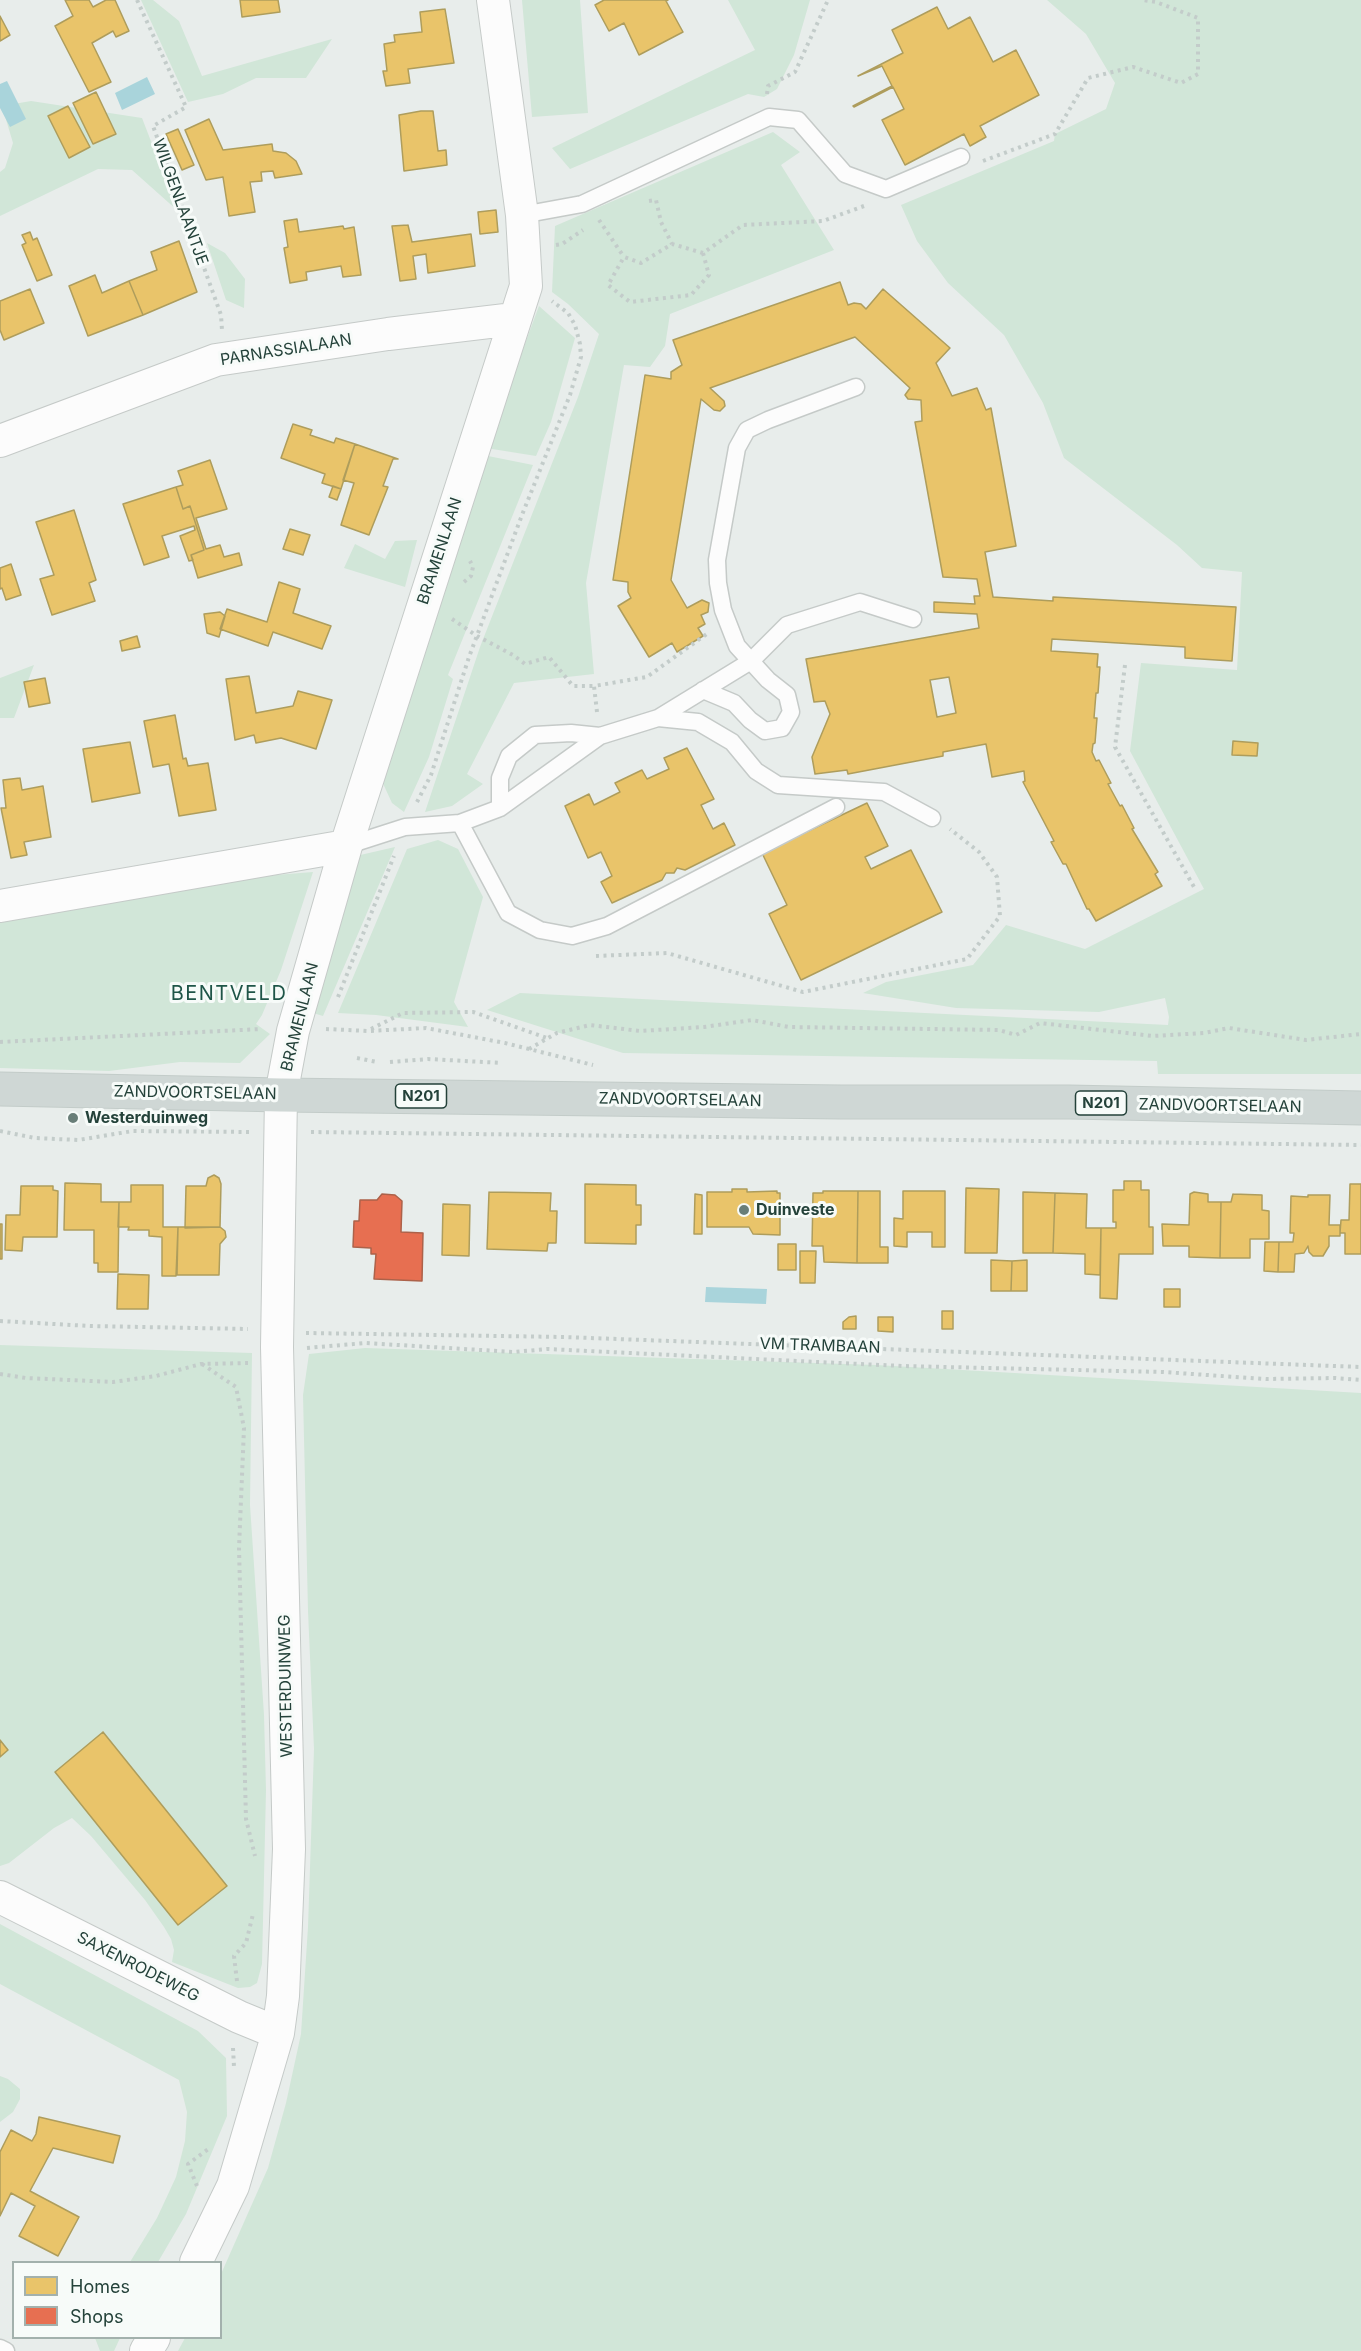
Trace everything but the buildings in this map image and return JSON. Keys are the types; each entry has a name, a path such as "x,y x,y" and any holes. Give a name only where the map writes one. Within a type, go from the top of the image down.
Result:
{"main road":[{"name":"ZANDVOORTSELAAN","path":"0,1089 281,1095 853,1102 1057,1102 1361,1108"}],"street":[{"name":"BRAMENLAAN","path":"281,1095 293,1031 346,846 526,286 522,215 493,0"},
{"name":"PARNASSIALAAN","path":"0,441 225,358 388,334 514,319"},
{"path":"0,906 346,846"},
{"name":"WESTERDUINWEG","path":"196,2261 233,2186 278,2033 283,1996 289,1849 278,1344 281,1095"},
{"name":"SAXENRODEWEG","path":"0,1897 239,2017 278,2033"}],"lane":[{"path":"522,215 582,204 769,117 798,120 845,174 886,189 961,157"},
{"path":"703,690 734,702 750,720 765,731 782,728 791,712 787,695 768,680 737,646 727,620 718,583 717,560 737,448 747,430 856,387"},
{"path":"346,846 405,827 460,823 500,808 600,736 658,718 751,661 787,625 860,602 913,619"},
{"path":"658,718 698,722 732,742 756,771 778,785 884,792 932,818"},
{"path":"500,808 500,778 509,756 535,735 571,733 600,736"},
{"path":"460,823 507,913 540,930 572,936 607,926 836,807"},
{"path":"0,2348 6,2351"}],"path":[{"name":"WILGENLAANTJE","path":"137,0 186,107 153,126 221,315 225,358"},
{"path":"765,118 768,86 795,72 828,0"},
{"path":"978,163 1055,134 1088,78 1133,67 1181,83 1198,74 1197,18 1156,2 1143,0"},
{"path":"647,201 656,200 661,222 672,244 703,253"},
{"path":"703,253 743,225 823,221 867,204"},
{"path":"524,248 562,244 598,219 605,218"},
{"path":"598,219 624,257 641,264 672,244"},
{"path":"624,257 608,285 630,302 691,295 709,275 703,253"},
{"path":"336,1002 405,827 431,775 477,636 570,395 581,357 575,325 568,313 550,299 526,286"},
{"path":"441,548 468,558 473,567 471,576 459,588"},
{"path":"452,612 452,619 525,664 549,657 573,686 594,686 647,677 727,620"},
{"path":"1125,665 1115,747 1194,887"},
{"path":"594,686 600,736"},
{"path":"586,957 667,953 803,992 967,960 1000,916 997,877 980,852 932,818"},
{"path":"369,1031 403,1013 474,1012 548,1039"},
{"path":"331,1020 331,1028"},
{"path":"529,1050 557,1033 590,1025 640,1031 704,1027 752,1020 789,1027 999,1030 1016,1035 1040,1023 1153,1036 1204,1033 1229,1028 1306,1040 1361,1034"},
{"path":"0,1042 251,1029 293,1031 331,1028 369,1031 426,1028 505,1043 598,1066"},
{"path":"357,1058 378,1063 428,1059 510,1063"},
{"path":"0,1131 35,1138 78,1140 133,1131 1361,1145"},
{"path":"0,1321 90,1326 229,1328 278,1344 306,1348 365,1342 514,1352 547,1349 925,1367 1162,1372 1266,1379 1361,1380"},
{"name":"VM TRAMBAAN","path":"278,1344 564,1336 1361,1367"},
{"path":"0,1374 26,1378 113,1382 156,1376 201,1364 249,1363 278,1344"},
{"path":"201,1364 236,1387 244,1428 239,1548 246,1819 256,1857"},
{"path":"234,2071 232,2037 239,2017 234,1956 246,1943 255,1904"},
{"path":"199,2190 188,2164 216,2144"}],"green space":[{"path":"141,0 153,0 179,21 202,76 332,39 306,78 256,78 223,94 188,102"},
{"path":"522,0 580,0 588,113 532,117"},
{"path":"728,0 810,0 794,55 777,89 764,97 748,94 570,169 552,148 755,50"},
{"path":"1047,0 1361,0 1361,1074 1158,1074 1157,1061 623,1053 487,1010 520,993 1168,1025 1169,1017 1165,998 1099,1012 956,1008 863,993 886,982 973,965 1006,925 1085,949 1204,889 1130,751 1141,663 1237,670 1242,572 1202,568 1177,545 1064,458 1043,403 1004,335 948,283 917,241 901,205 1054,141 1055,134 1106,109 1115,83 1086,34"},
{"path":"31,101 142,118 178,211 132,170 98,169 0,216 0,172 5,168 13,143 2,106"},
{"path":"773,132 800,152 781,165 834,250 670,314 665,346 650,367 624,365 586,583 594,674 514,683 467,774 483,784 452,806 425,812 480,647 578,397 599,334 552,292 555,226"},
{"path":"207,243 225,253 245,279 244,308 226,300"},
{"path":"539,306 575,338 551,422 536,456 486,448"},
{"path":"488,456 533,465 448,675 453,679 429,757 404,812 392,803 380,777"},
{"path":"417,540 405,587 344,568 355,544 385,559 395,541"},
{"path":"34,665 14,718 0,718 0,678"},
{"path":"438,840 458,849 483,897 454,1002 468,1027 376,1015 338,1013 407,849"},
{"path":"395,847 323,1016 310,1012 356,856"},
{"path":"313,872 281,970 256,1024 270,1034 240,1063 180,1062 109,1071 0,1068 0,915 226,879"},
{"path":"0,1345 252,1353 250,1505 264,1715 266,1790 262,1964 257,1983 250,1987 238,1988 172,1962 174,1950 164,1927 145,1900 91,1836 72,1818 54,1828 9,1863 0,1866"},
{"path":"365,1348 876,1365 1361,1393 1361,2351 178,2351 184,2339 222,2339 222,2272 268,2168 286,2103 301,2034 308,1927 314,1749 303,1395 309,1354"},
{"path":"0,1924 198,2031 226,2058 227,2116 186,2214 159,2261 131,2261 157,2218 176,2177 185,2141 187,2112 179,2080 0,1984"},
{"path":"0,2076 8,2079 20,2089 20,2099 13,2112 0,2122"},
{"path":"95,2339 120,2339 114,2351 100,2351"}],"water":[{"path":"147,77 155,94 122,110 115,93"},
{"path":"7,81 26,119 10,127 0,108 0,84"},
{"path":"706,1287 767,1289 766,1304 705,1302"}],"place":[{"name":"Westerduinweg","path":"73,1118"},
{"name":"Duinveste","path":"744,1210"}],"district":[{"name":"BENTVELD","path":"229,994"}]}
